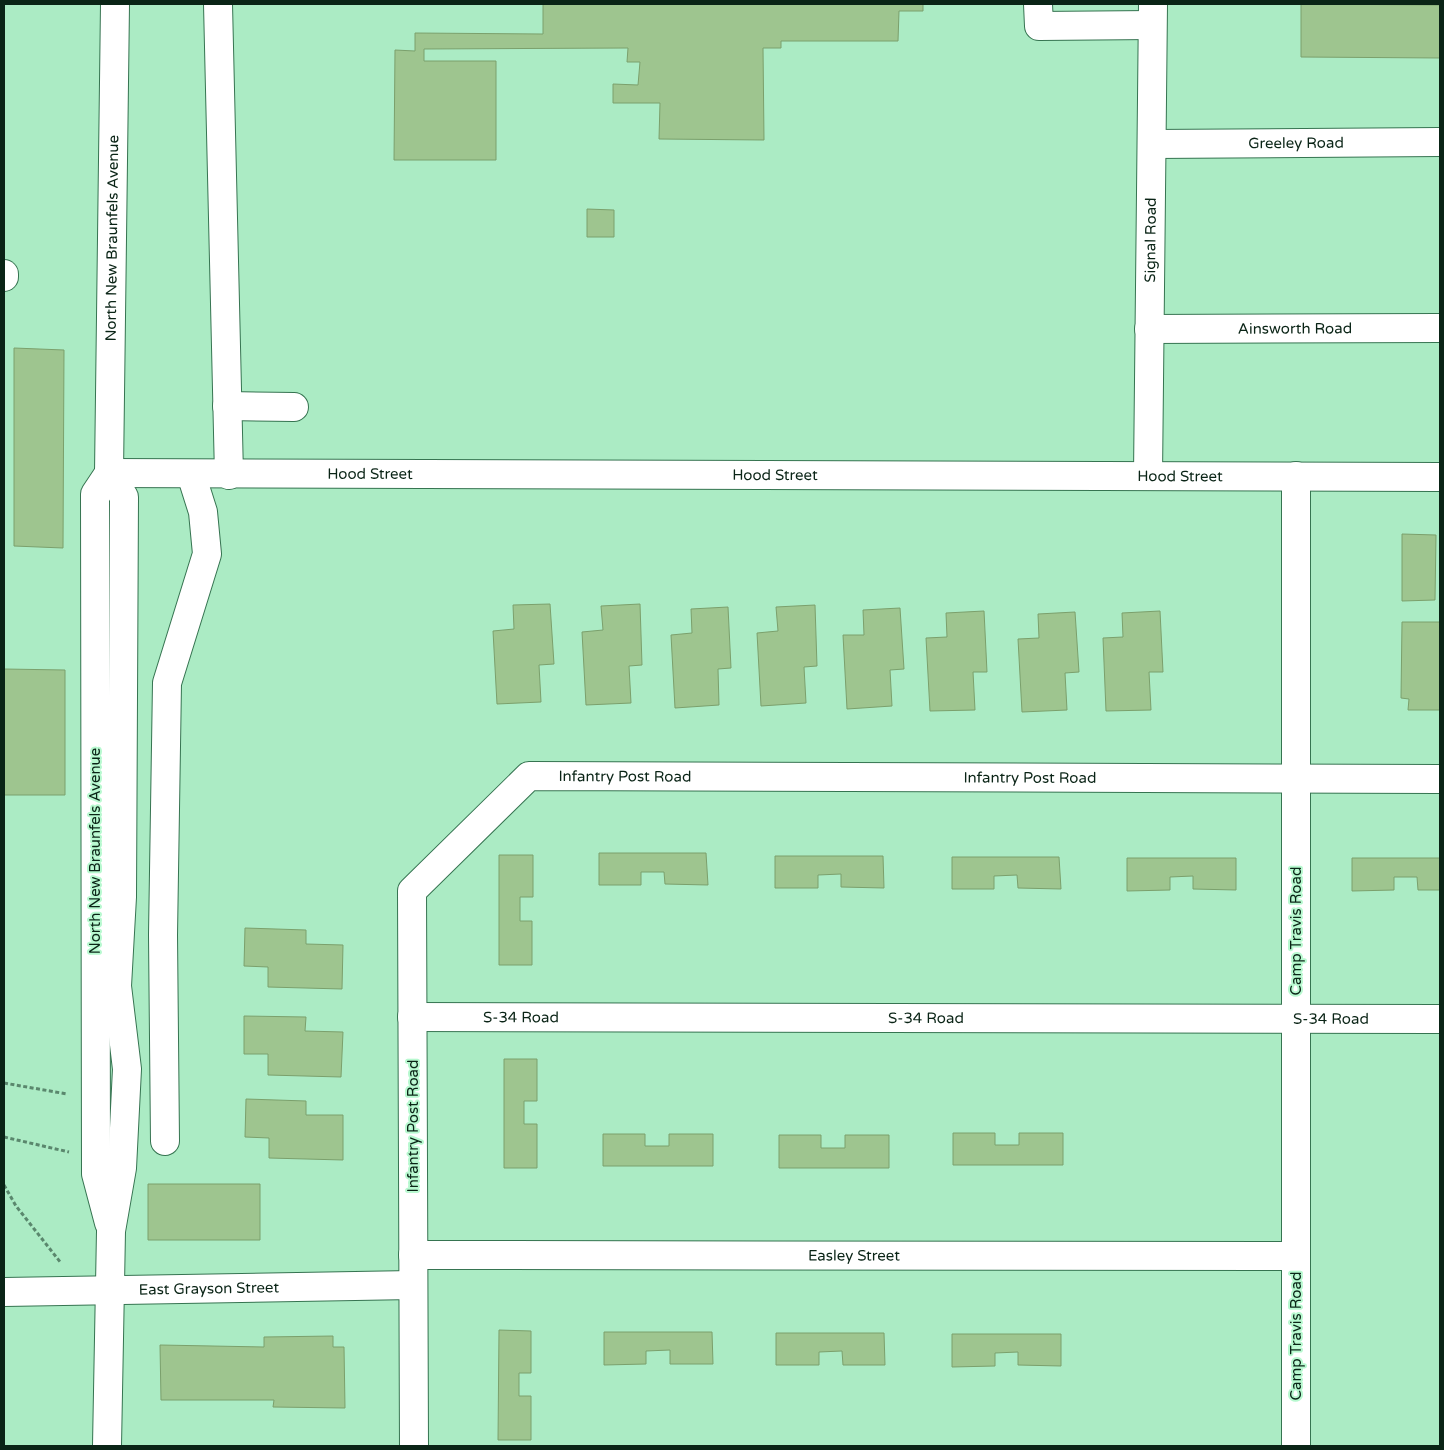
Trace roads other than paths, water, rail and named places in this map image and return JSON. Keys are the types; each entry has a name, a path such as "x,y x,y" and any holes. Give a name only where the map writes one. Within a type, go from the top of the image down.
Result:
{"street":[{"name":"North New Braunfels Avenue","path":"107,1446 111,1231 96,1174 108,932 122,819 124,498 109,473 115,4"},
{"path":"218,4 229,475"},
{"path":"1038,4 1039,26 1153,15"},
{"name":"Signal Road","path":"1148,476 1153,15"},
{"name":"Greeley Road","path":"1152,144 1440,142"},
{"name":"Ainsworth Road","path":"1149,328 1440,328"},
{"path":"227,406 294,407"},
{"name":"North New Braunfels Avenue","path":"108,932 95,819 94,494 109,473"},
{"name":"Hood Street","path":"109,473 229,475 1440,477"},
{"path":"165,1141 163,935 167,683 207,554 203,512 191,474"},
{"name":"Camp Travis Road","path":"1296,476 1296,1446"},
{"name":"Infantry Post Road","path":"414,1446 412,891 529,776 1440,779"},
{"path":"95,819 122,819"},
{"name":"S-34 Road","path":"412,1017 1440,1019"},
{"name":"Easley Street","path":"413,1255 1296,1256"},
{"name":"East Grayson Street","path":"4,1292 413,1285"}]}
